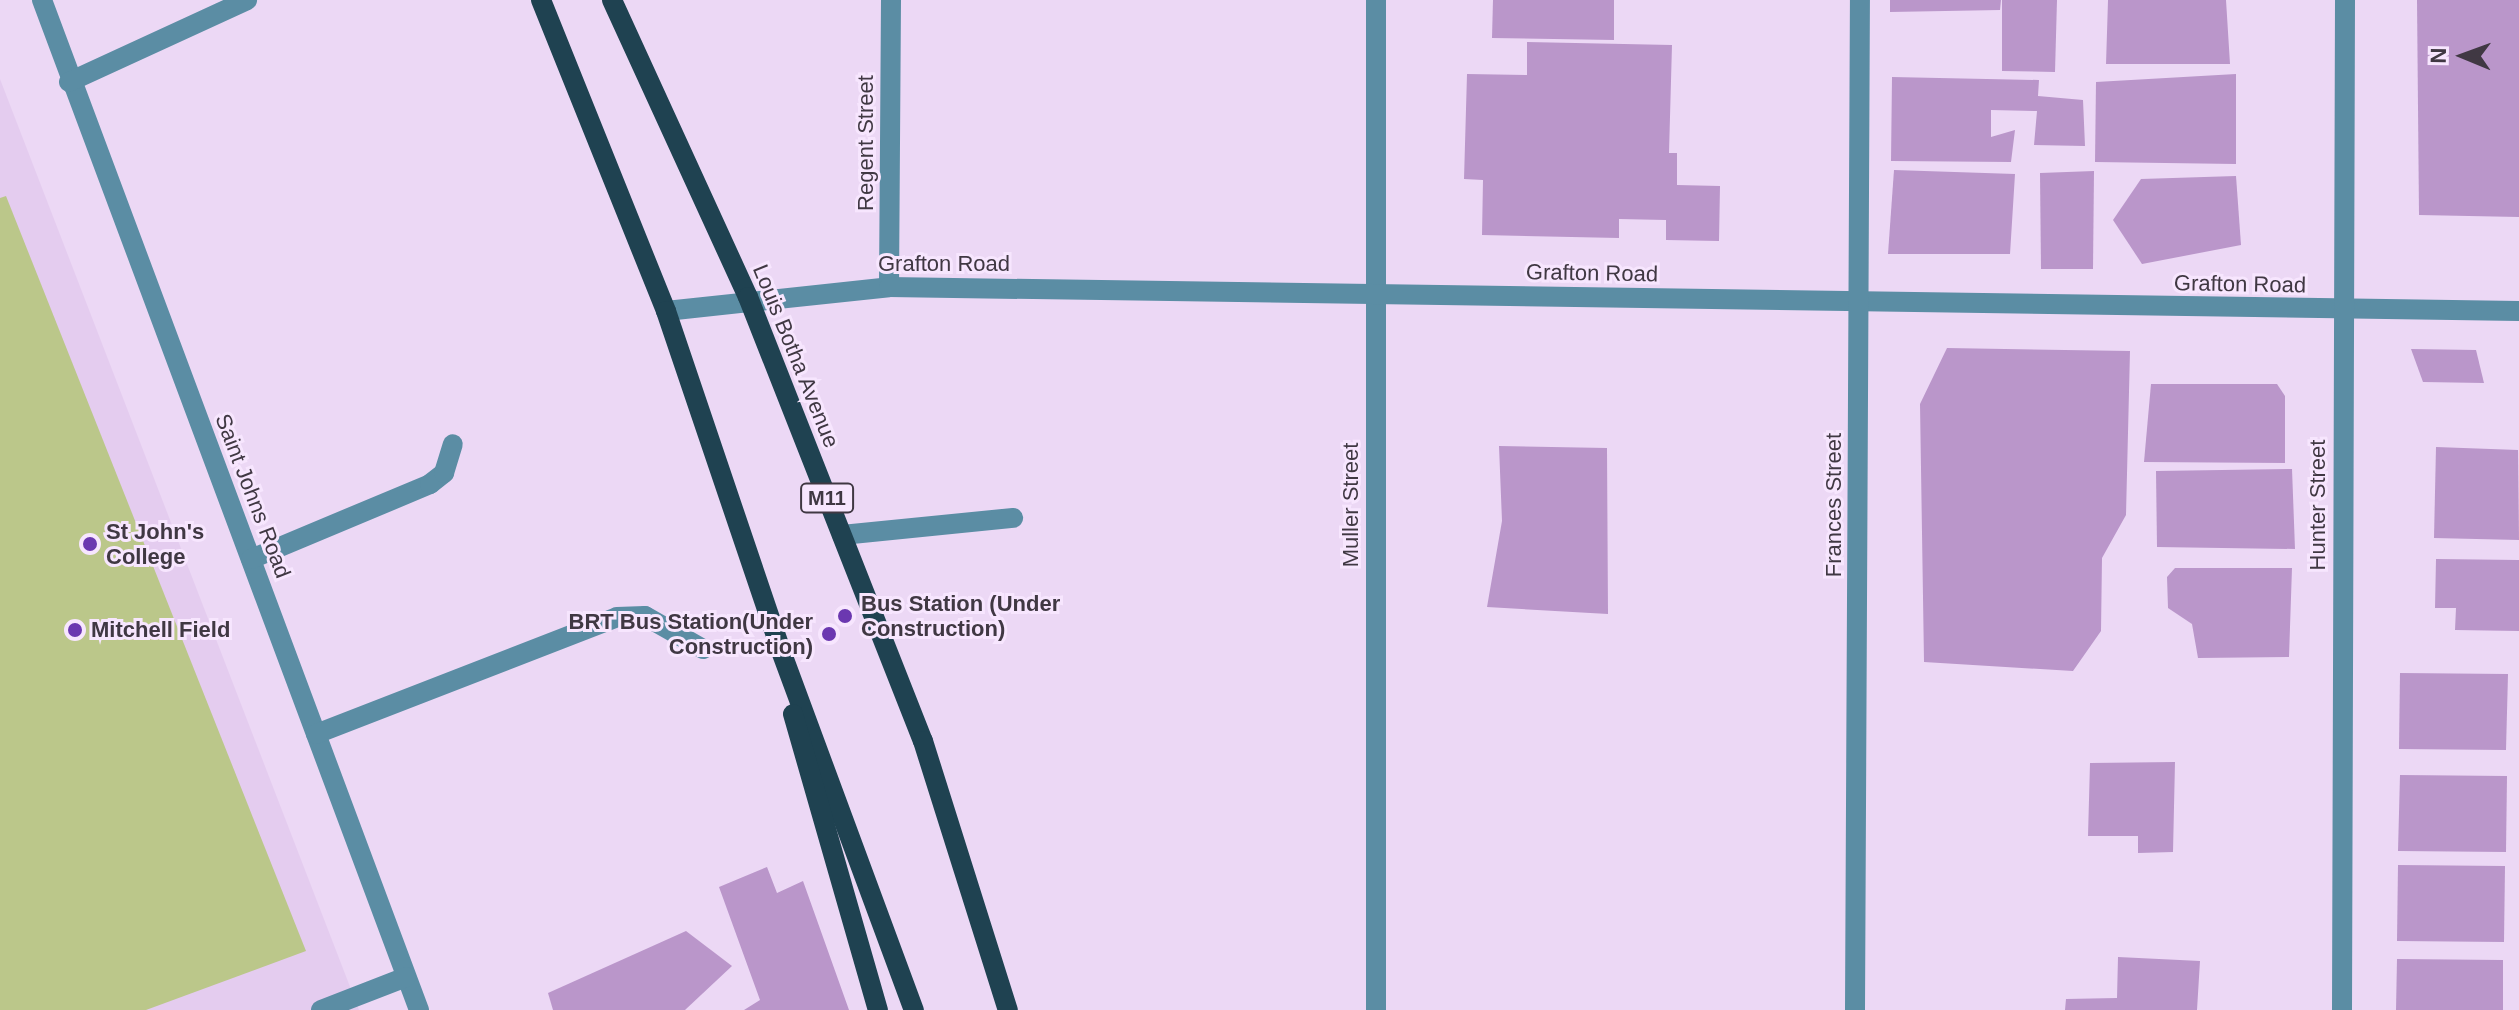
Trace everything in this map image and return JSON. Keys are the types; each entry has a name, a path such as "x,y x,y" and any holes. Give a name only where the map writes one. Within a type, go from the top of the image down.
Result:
{"main road":[{"path":"541,0 666,311 781,651 914,1010"},
{"name":"Louis Botha Avenue","path":"612,0 748,297 923,741 1008,1010"},
{"path":"781,651 807,780 878,1010"}],"street":[{"name":"Saint Johns Road","path":"42,0 69,82 419,1010"},
{"path":"69,82 247,0"},
{"name":"Regent Street","path":"889,287 891,0"},
{"name":"Muller Street","path":"1376,0 1376,1010"},
{"name":"Frances Street","path":"1855,1010 1860,0"},
{"name":"Hunter Street","path":"2342,1010 2345,0"},
{"name":"Grafton Road","path":"666,311 748,297 889,287 1374,291 1859,303 2519,311"},
{"path":"251,559 430,484 444,473 453,444"},
{"path":"842,535 1013,518"},
{"path":"316,734 617,617 645,616 703,649"},
{"path":"321,1010 406,977"}],"shaded area":[{"name":"St John's College","path":"0,79 359,1010 0,1010"}],"green space":[{"name":"Mitchell Field","path":"6,196 306,951 146,1010 0,1010 0,198"}],"building":[{"path":"1493,0 1614,0 1614,40 1492,38"},
{"path":"1890,0 2001,0 2000,10 1890,12"},
{"path":"2002,0 2057,0 2055,72 2002,71"},
{"path":"2108,0 2226,0 2230,64 2106,64"},
{"path":"2417,0 2519,0 2519,217 2419,215"},
{"path":"1527,42 1672,45 1669,153 1677,153 1677,185 1720,186 1719,241 1666,240 1666,220 1619,219 1619,238 1482,235 1483,180 1464,179 1467,74 1527,75"},
{"path":"2236,74 2236,164 2095,162 2096,82"},
{"path":"1892,77 2039,80 2038,96 2083,100 2085,146 2034,145 2037,111 1991,110 1991,137 2015,130 2011,162 1891,161"},
{"path":"1894,170 2015,174 2010,254 1888,254"},
{"path":"2094,171 2093,269 2041,269 2040,173"},
{"path":"2236,176 2241,245 2142,264 2113,220 2141,179"},
{"path":"1947,348 2130,351 2126,515 2102,558 2101,631 2073,671 1924,662 1920,404"},
{"path":"2411,349 2476,350 2484,383 2423,382"},
{"path":"2151,384 2277,384 2285,396 2285,463 2144,462"},
{"path":"1499,446 1607,448 1608,614 1487,607 1502,521"},
{"path":"2436,447 2518,450 2519,540 2434,538"},
{"path":"2292,469 2295,549 2157,547 2156,471"},
{"path":"2436,559 2519,560 2519,631 2455,630 2456,608 2435,608"},
{"path":"2175,568 2292,568 2289,657 2198,658 2192,624 2168,608 2167,577"},
{"path":"2400,673 2508,674 2506,750 2399,749"},
{"path":"2175,762 2173,852 2138,853 2138,836 2088,836 2090,763"},
{"path":"2400,775 2507,776 2506,852 2398,851"},
{"path":"2398,865 2505,866 2504,942 2397,941"},
{"path":"767,867 777,893 803,881 849,1010 744,1010 760,1000 719,887"},
{"path":"686,931 732,966 685,1010 553,1010 548,993"},
{"path":"2118,957 2200,961 2197,1010 2065,1010 2066,999 2117,998"},
{"path":"2397,959 2503,960 2503,1010 2396,1010"}],"place":[{"name":"St John's College","path":"90,544"},
{"name":"Bus Station (Under Construction)","path":"845,616"},
{"name":"Mitchell Field","path":"75,630"},
{"name":"BRT Bus Station(Under Construction)","path":"829,634"}]}
